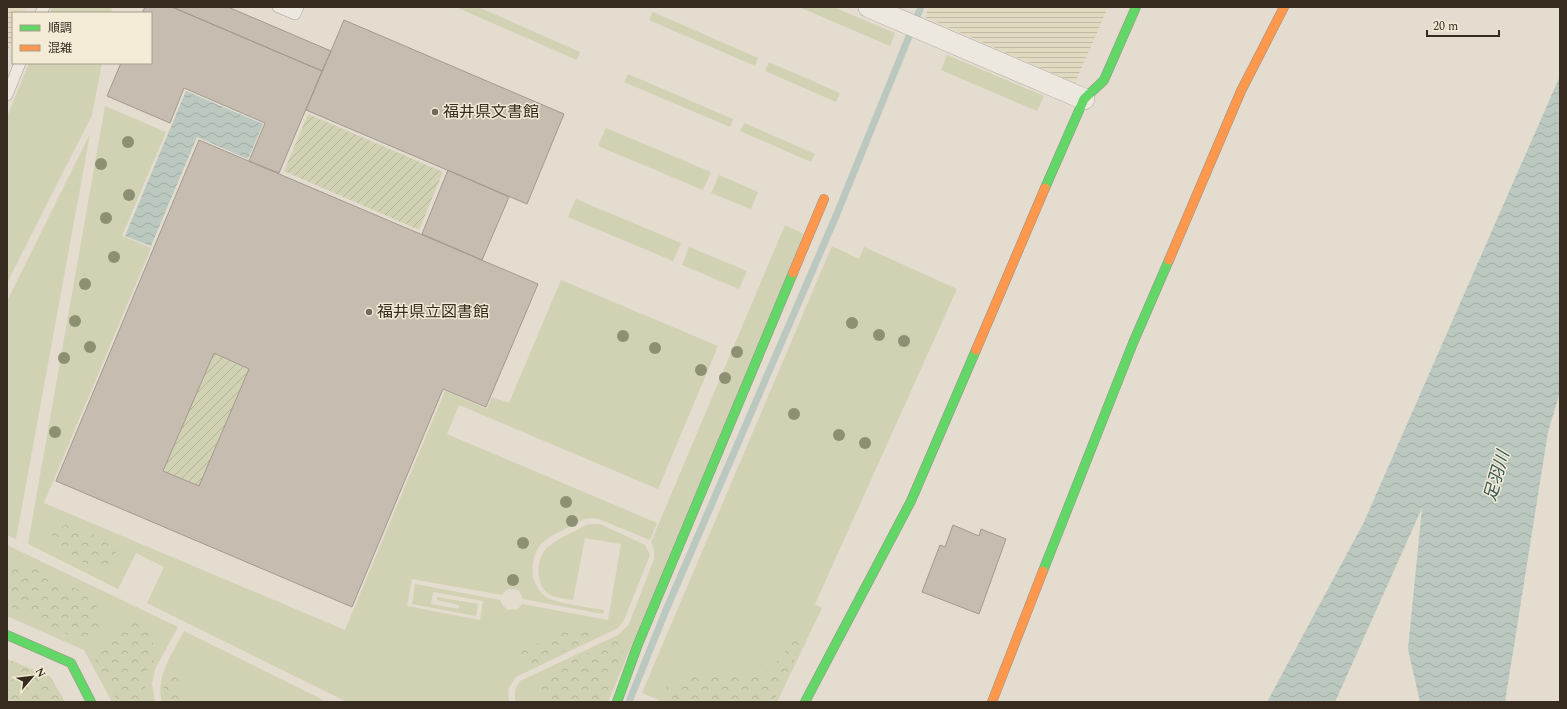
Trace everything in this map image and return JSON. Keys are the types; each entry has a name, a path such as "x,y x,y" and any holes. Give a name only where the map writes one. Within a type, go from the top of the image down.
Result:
{"street":[{"path":"869,7 903,16 926,31 1084,99"},
{"path":"805,702 911,501 1084,99 1104,80 1136,7"},
{"path":"992,702 1133,343 1241,91 1284,7"},
{"path":"617,702 638,644 824,199"},
{"path":"7,635 71,663 91,702"}],"lane":[{"path":"278,7 295,14 298,7"},
{"path":"7,95 20,64"}],"shaded area":[{"path":"7,7 26,7 24,12 12,12 12,40 7,53"},
{"path":"929,7 1108,7 1075,83 925,17"}],"green space":[{"path":"52,7 112,7 111,12 50,12"},
{"path":"456,7 478,7 580,52 577,60"},
{"path":"799,7 833,7 895,33 890,46"},
{"path":"653,12 758,58 755,66 649,20"},
{"path":"947,55 1044,96 1037,111 941,70"},
{"path":"769,62 840,93 836,102 765,71"},
{"path":"29,64 102,64 92,115 7,283 7,117"},
{"path":"628,74 733,119 730,127 624,82"},
{"path":"105,106 166,132 122,236 151,248 44,503 345,630 445,391 487,409 492,397 509,403 561,280 718,346 658,489 459,405 447,434 657,523 650,540 599,519 591,518 584,519 551,536 537,549 532,568 533,577 538,588 546,597 574,605 604,610 603,614 523,599 519,591 514,589 507,590 502,595 412,579 407,606 480,620 483,601 433,592 431,604 459,609 459,605 437,600 437,597 478,604 476,616 412,604 415,584 500,600 503,606 508,610 518,609 522,604 608,620 621,544 585,538 573,600 554,597 546,592 542,587 538,574 542,554 549,546 586,525 600,524 645,545 650,555 624,620 618,628 516,677 508,689 509,702 347,702 147,603 164,567 136,553 118,589 28,544"},
{"path":"308,114 443,172 419,230 284,171"},
{"path":"744,123 815,154 811,162 740,131"},
{"path":"606,128 711,172 703,190 598,146"},
{"path":"90,134 16,539 7,535 7,301"},
{"path":"719,175 758,192 751,209 711,193"},
{"path":"576,199 681,243 673,261 568,217"},
{"path":"785,225 804,234 608,702 515,702 515,690 520,681 618,635 629,624 654,559 654,550 651,542"},
{"path":"832,246 859,259 864,247 957,289 815,604 822,608 777,702 663,702 642,693"},
{"path":"689,247 747,271 739,289 682,265"},
{"path":"214,353 249,369 199,486 163,471"},
{"path":"67,523 112,543 117,555 117,560 107,570 93,568 55,547 52,534"},
{"path":"7,545 178,627 155,669 152,684 155,702 112,702 84,650 7,616"},
{"path":"8,565 31,566 93,597 99,617 99,629 96,636 85,643 7,605"},
{"path":"135,619 149,633 153,640 153,662 147,671 144,684 149,702 118,702 95,659 98,650 124,621"},
{"path":"583,627 597,636 527,669 517,657 523,650 570,629"},
{"path":"184,631 327,702 162,702 160,692 163,674 170,656"},
{"path":"796,638 805,638 773,702 677,702 665,693 667,685 693,675 767,672"},
{"path":"621,639 627,641 604,702 538,702 542,690 539,676 615,640"},
{"path":"7,659 50,676 65,702 7,702"},
{"path":"172,662 179,665 181,674 176,690 180,702 164,701 163,690"}],"water":[{"name":"足羽川","path":"1560,76 1560,392 1548,432 1505,702 1420,702 1408,649 1422,508 1335,702 1267,702 1364,522"},
{"path":"186,91 263,124 248,159 197,137 151,246 125,236"}],"building":[{"path":"145,7 172,7 322,71 279,173 249,161 265,123 184,88 170,123 107,96 121,64 152,64 152,12 142,12"},
{"path":"172,7 228,7 331,51 322,71"},
{"name":"福井県文書館","path":"344,20 564,114 527,204 306,110"},
{"path":"199,140 538,284 486,407 443,389 352,607 56,481","holes":["214,353 249,369 199,486 163,471"]},
{"path":"448,170 509,197 482,260 422,234"},
{"path":"953,525 979,536 981,529 1006,539 979,614 922,592 940,545 945,547"}],"waterway":[{"path":"629,702 666,610 836,216 921,7"}],"traffic: fast":[{"path":"1045,188 1084,99 1104,80 1136,7"},
{"path":"1043,571 1133,343 1169,260"},
{"path":"617,702 638,644 793,273"},
{"path":"805,702 911,501 976,350"},
{"path":"7,635 71,663 91,702"}],"traffic: slow":[{"path":"1169,260 1241,91 1284,7"},
{"path":"976,350 1045,188"},
{"path":"793,273 824,199"},
{"path":"992,702 1043,571"}],"place":[{"name":"福井県文書館","path":"435,112"},
{"name":"福井県立図書館","path":"369,312"}]}
